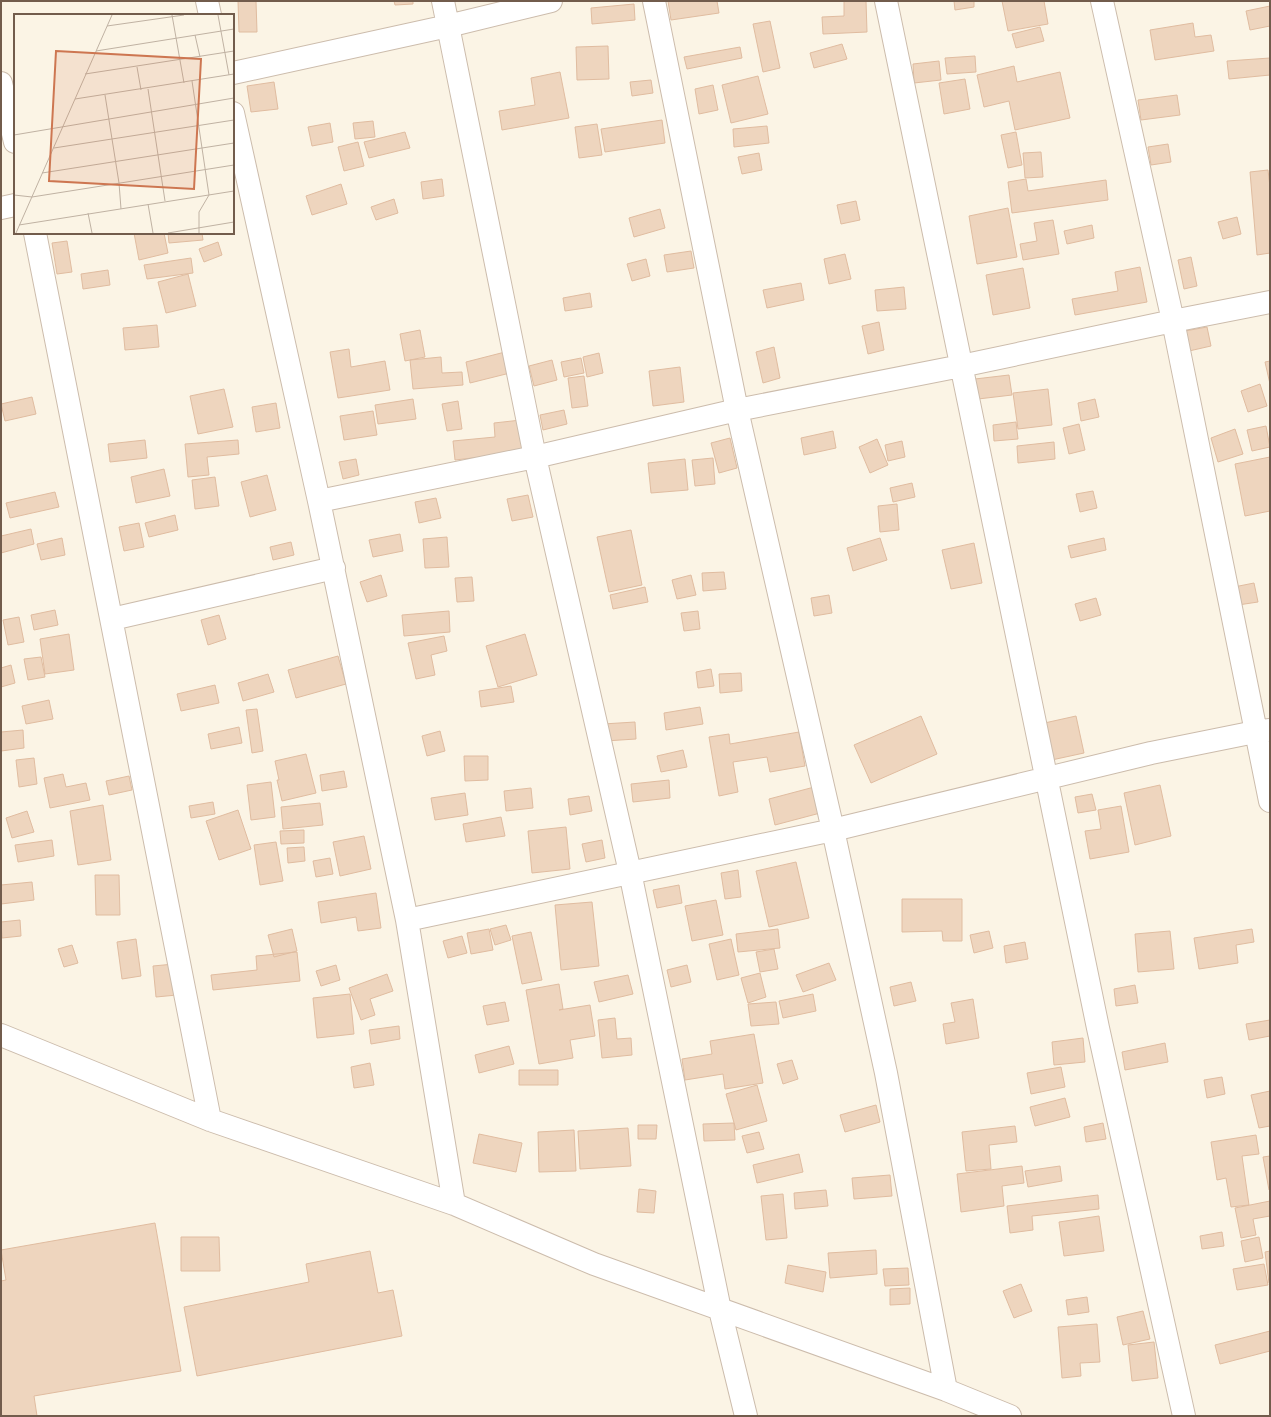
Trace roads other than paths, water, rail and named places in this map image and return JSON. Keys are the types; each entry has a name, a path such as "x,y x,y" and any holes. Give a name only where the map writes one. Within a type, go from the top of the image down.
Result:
{"street":[{"path":"207,1 210,14"},
{"path":"443,1 535,457 630,872 720,1310 746,1416"},
{"path":"234,73 448,26 551,1"},
{"path":"654,1 737,410 833,830 886,1073 946,1390"},
{"path":"886,1 1096,1020 1184,1416"},
{"path":"1102,1 1262,731 1270,801"},
{"path":"1,83 14,138"},
{"path":"234,121 238,155 319,500 407,920 454,1204"},
{"path":"1,208 14,205"},
{"path":"35,234 210,1120"},
{"path":"319,500 535,457 737,410 961,366 1270,302"},
{"path":"112,619 334,568"},
{"path":"407,920 833,830 1046,780 1151,753 1262,731"},
{"path":"1,1035 210,1120 454,1204 594,1264 946,1390 1010,1416"}]}
